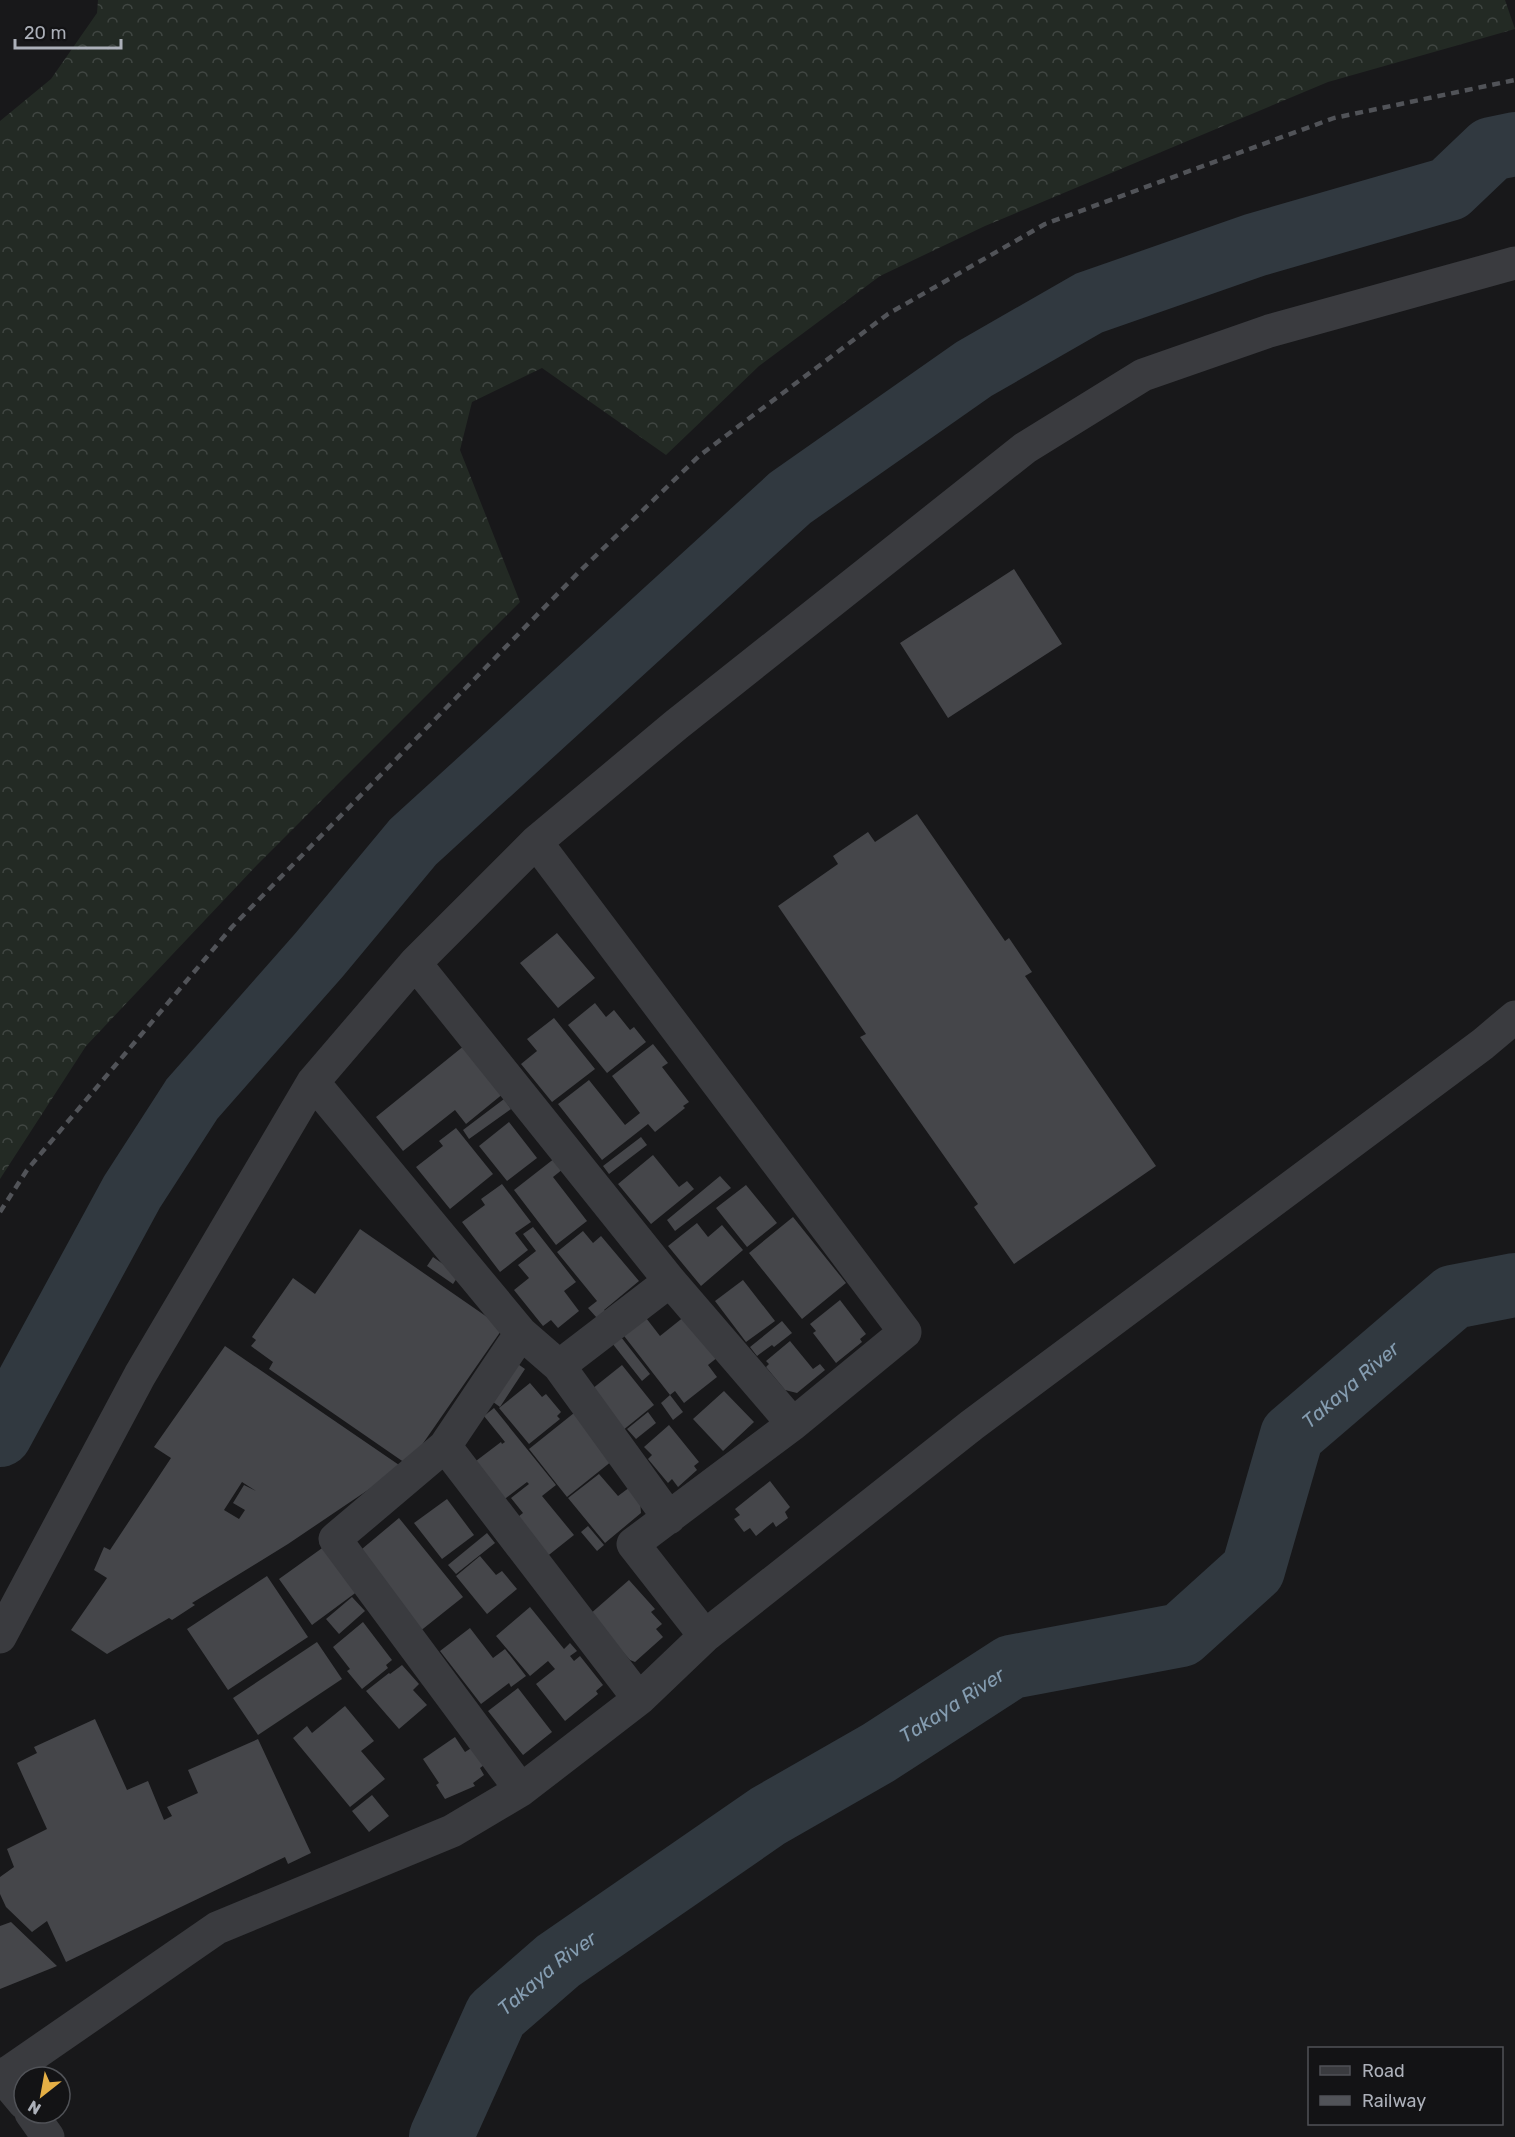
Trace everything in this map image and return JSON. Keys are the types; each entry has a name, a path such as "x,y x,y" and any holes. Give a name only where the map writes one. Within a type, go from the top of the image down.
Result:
{"street":[{"path":"0,1637 140,1375 314,1082 415,963 536,842 676,725 1024,448 1143,375 1269,331 1515,263"},
{"path":"536,842 905,1332 793,1424 633,1544 705,1636"},
{"path":"415,963 670,1281 793,1424"},
{"path":"12,2088 1,2075 217,1928 452,1831 521,1790 639,1699 705,1636 972,1425 1464,1058 1515,1017"},
{"path":"314,1082 521,1333 559,1366 669,1518"},
{"path":"559,1366 670,1281"},
{"path":"521,1333 445,1446 335,1539 521,1790"},
{"path":"445,1446 639,1699"}],"green space":[{"path":"98,0 1505,0 1515,29 1328,82 985,226 880,276 759,366 666,455 542,368 472,402 460,450 520,602 257,865 86,1046 0,1179 0,121 51,79 97,13"}],"building":[{"path":"1014,569 1062,644 948,718 900,643"},
{"path":"917,814 1005,941 1009,938 1032,972 1025,976 1156,1166 1014,1264 974,1207 978,1204 860,1037 866,1034 778,906 838,864 833,856 868,832 875,842"},
{"path":"557,933 595,978 558,1008 520,963"},
{"path":"595,1003 606,1017 614,1010 630,1030 634,1027 646,1042 607,1073 568,1025"},
{"path":"554,1018 595,1069 552,1102 521,1064 537,1051 527,1039"},
{"path":"653,1044 668,1063 662,1067 689,1102 683,1106 685,1108 655,1132 648,1124 602,1160 558,1104 589,1080 625,1125 640,1113 612,1076"},
{"path":"465,1045 504,1093 466,1124 455,1110 403,1151 376,1117"},
{"path":"504,1099 511,1109 469,1139 463,1130"},
{"path":"509,1122 537,1158 507,1181 479,1146"},
{"path":"456,1128 493,1174 450,1209 416,1167 443,1146 439,1141"},
{"path":"641,1137 647,1145 609,1174 603,1166"},
{"path":"653,1155 679,1187 687,1181 694,1189 651,1224 618,1184"},
{"path":"555,1158 563,1169 553,1177 587,1221 556,1245 514,1190"},
{"path":"720,1176 731,1188 675,1231 667,1220"},
{"path":"502,1184 531,1222 515,1233 528,1250 500,1272 462,1222 485,1205 481,1199"},
{"path":"746,1185 777,1223 747,1247 716,1208"},
{"path":"793,1217 846,1283 802,1319 749,1253"},
{"path":"697,1223 708,1237 722,1225 743,1250 701,1286 668,1246"},
{"path":"533,1227 576,1282 564,1291 579,1311 558,1328 551,1320 543,1326 514,1290 529,1278 518,1265 536,1251 523,1234"},
{"path":"360,1229 503,1328 408,1465 269,1369 273,1362 251,1346 256,1340 252,1337 293,1278 315,1294"},
{"path":"583,1231 593,1243 601,1236 639,1281 597,1318 588,1308 597,1301 557,1252"},
{"path":"433,1257 459,1275 453,1284 427,1266"},
{"path":"743,1280 775,1321 746,1342 715,1301"},
{"path":"840,1300 866,1334 860,1339 862,1342 836,1363 813,1333 816,1331 810,1324"},
{"path":"643,1314 660,1336 685,1316 718,1357 708,1365 717,1377 684,1403 675,1391 670,1395 621,1332"},
{"path":"782,1321 792,1333 774,1347 772,1345 757,1356 750,1347"},
{"path":"621,1337 650,1374 642,1381 612,1343"},
{"path":"790,1341 813,1369 820,1364 825,1370 797,1393 785,1390 766,1367 769,1364 766,1361"},
{"path":"225,1346 402,1467 288,1544 192,1603 195,1605 172,1620 169,1618 107,1654 71,1630 107,1578 94,1570 104,1547 110,1550 171,1458 154,1447","holes":["242,1482 256,1491 244,1485 233,1503 245,1510 239,1519 224,1510"]},
{"path":"515,1362 525,1369 500,1407 489,1399"},
{"path":"622,1365 654,1405 622,1431 592,1389"},
{"path":"530,1383 542,1397 546,1394 561,1412 557,1416 560,1419 529,1444 499,1408"},
{"path":"724,1391 754,1422 723,1451 693,1419"},
{"path":"670,1395 683,1412 673,1420 661,1403"},
{"path":"494,1408 556,1485 542,1496 574,1535 545,1558 514,1520 523,1513 511,1498 529,1484 527,1482 502,1501 472,1464 501,1442 502,1444 505,1442 484,1416"},
{"path":"648,1412 656,1423 636,1439 627,1429"},
{"path":"574,1413 612,1461 567,1497 529,1449"},
{"path":"669,1425 699,1462 694,1466 697,1470 678,1487 672,1479 668,1483 648,1459 652,1455 644,1447"},
{"path":"599,1474 618,1496 630,1487 640,1501 641,1513 605,1543 568,1498"},
{"path":"770,1481 790,1507 785,1512 788,1518 776,1527 773,1522 756,1536 750,1528 744,1532 734,1519 740,1515 735,1509"},
{"path":"447,1499 474,1535 442,1559 414,1523"},
{"path":"399,1518 463,1597 419,1632 356,1554"},
{"path":"588,1526 604,1545 597,1551 581,1532"},
{"path":"487,1533 495,1543 456,1574 448,1565"},
{"path":"325,1546 358,1591 312,1625 279,1579"},
{"path":"480,1556 496,1575 502,1571 517,1589 487,1614 456,1576"},
{"path":"267,1576 308,1637 228,1690 187,1629"},
{"path":"629,1580 655,1609 651,1612 662,1624 656,1629 663,1637 635,1662 630,1660 589,1615"},
{"path":"352,1597 365,1611 339,1634 326,1619"},
{"path":"530,1607 564,1649 570,1643 577,1651 570,1656 574,1661 580,1656 603,1685 596,1691 598,1694 565,1721 536,1684 555,1669 548,1661 530,1676 496,1636"},
{"path":"363,1622 392,1660 386,1665 388,1668 362,1689 347,1671 350,1669 333,1647"},
{"path":"470,1628 493,1658 505,1649 526,1676 511,1687 509,1683 481,1704 440,1651"},
{"path":"317,1642 342,1679 258,1735 233,1698"},
{"path":"402,1665 419,1684 413,1690 427,1705 399,1729 366,1691"},
{"path":"518,1688 552,1732 523,1755 488,1711"},
{"path":"345,1706 374,1741 361,1751 385,1779 350,1807 293,1738 307,1726 312,1733"},
{"path":"95,1719 127,1790 148,1781 164,1820 172,1816 167,1807 198,1793 188,1770 258,1739 311,1853 288,1864 285,1857 66,1962 47,1921 32,1932 6,1907 0,1894 0,1877 14,1867 7,1849 47,1829 17,1763 37,1753 34,1747"},
{"path":"455,1737 465,1752 473,1747 484,1765 480,1768 484,1775 473,1783 475,1786 445,1799 436,1785 439,1783 423,1759"},
{"path":"372,1795 389,1816 369,1832 352,1811"},
{"path":"11,1922 57,1966 0,1989 0,1926"}],"waterway":[{"path":"0,1435 132,1192 192,1099 319,955 413,842 790,498 974,369 1089,303 1255,245 1449,189 1491,149 1515,144"},
{"name":"Takaya River","path":"441,2137 496,2015 558,1961 768,1816 878,1753 1011,1667 1181,1635 1253,1570 1292,1435 1453,1297 1515,1285"}],"railway":[{"path":"0,1212 27,1170 232,927 580,571 699,456 888,314 1045,224 1334,118 1515,80"}]}
